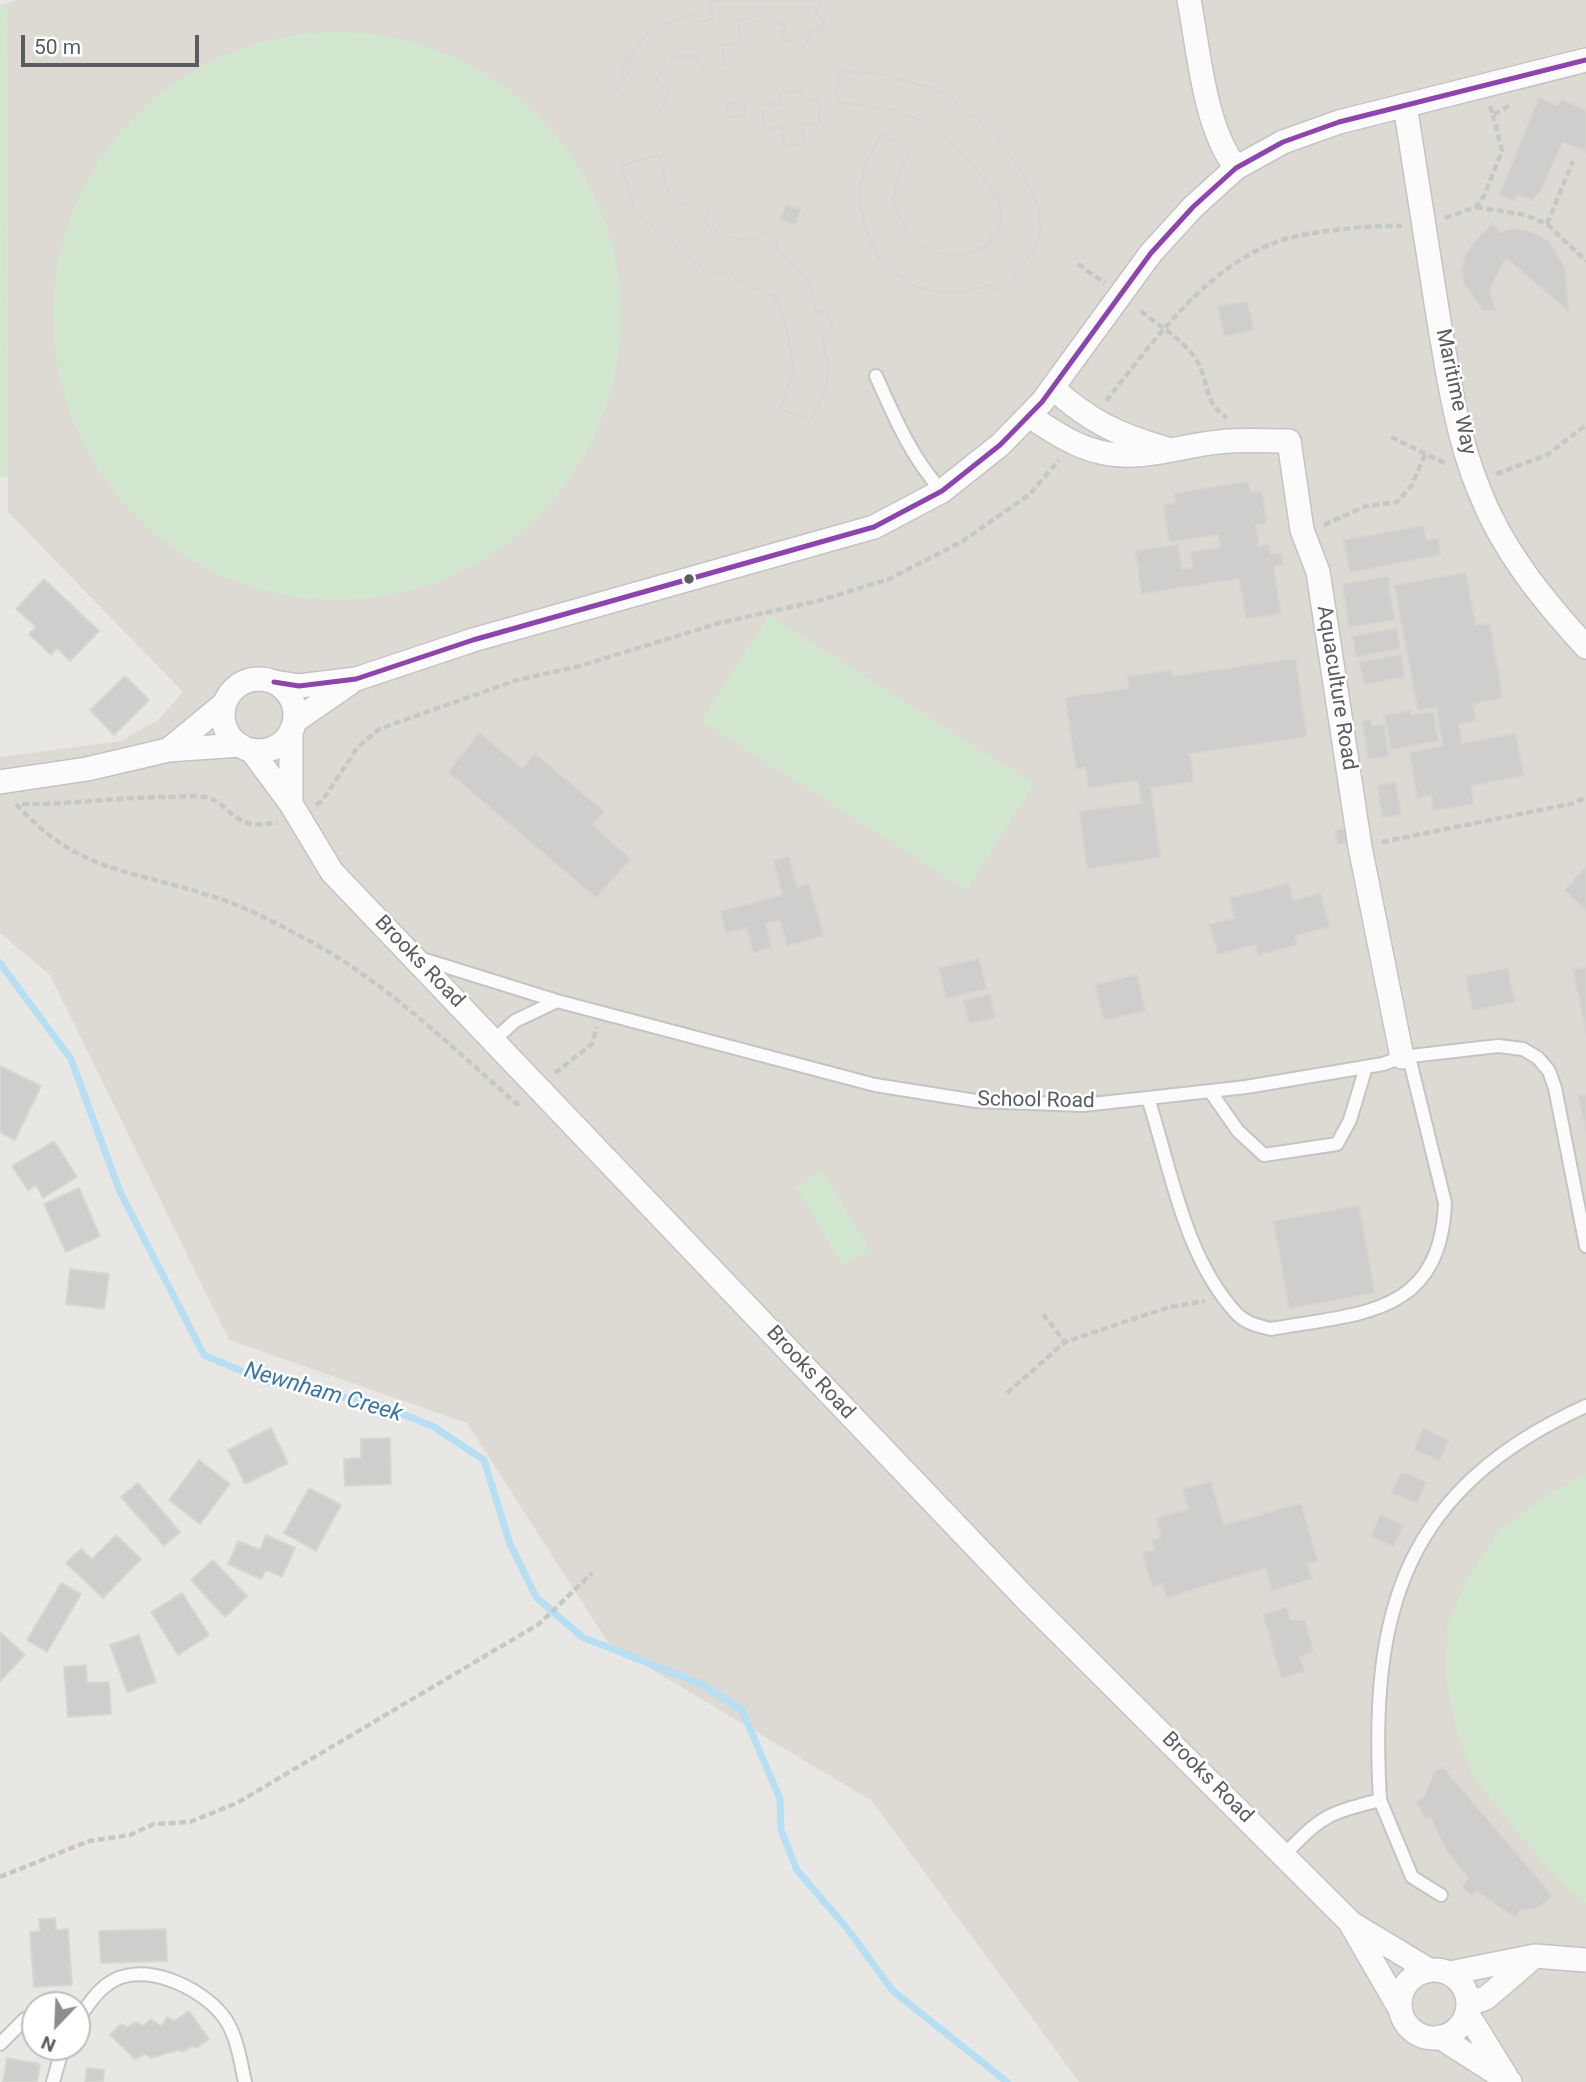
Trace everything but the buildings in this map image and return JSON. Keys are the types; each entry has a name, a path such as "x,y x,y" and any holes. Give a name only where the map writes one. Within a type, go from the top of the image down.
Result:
{"street":[{"path":"1189,0 1213,118 1225,153 1236,168"},
{"path":"169,750 225,703 239,684 262,679 299,686 356,679 472,640 874,527 942,491 1000,445 1053,388 1151,253 1193,206 1236,168 1283,142 1339,122 1586,60"},
{"name":"Maritime Way","path":"1405,105 1449,374 1461,433 1479,491 1506,545 1543,600 1586,647"},
{"name":"Aquaculture Road","path":"1053,388 1076,410 1108,430 1167,449"},
{"name":"Aquaculture Road","path":"1029,416 1073,443 1096,452 1136,458 1167,449 1229,441 1289,441 1302,530 1318,572 1360,847 1406,1057"},
{"path":"0,782 87,769 169,750 275,747 293,726 356,679"},
{"path":"274,682 291,698 295,810"},
{"path":"225,703 225,727 246,748"},
{"name":"Brooks Road","path":"246,748 295,810 332,872 1027,1600 1351,1923 1400,2009"},
{"name":"Brooks Road","path":"1351,1923 1439,1971"},
{"path":"1440,2037 1459,2027 1468,2008 1486,1998 1528,1957"},
{"path":"1510,2082 1440,2037 1419,2034 1410,2028 1400,2009 1403,1987 1410,1979 1439,1971 1528,1957 1586,1960"},
{"path":"1439,1971 1465,1988 1468,2008 1510,2082"}],"lane":[{"path":"876,376 907,446 922,469 942,491"},
{"name":"School Road","path":"412,956 557,1001 875,1085 924,1094 1033,1105 1210,1091 1480,1046 1523,1049 1538,1058 1549,1071 1555,1088 1586,1246"},
{"path":"494,1040 515,1021 557,1001"},
{"path":"1148,1098 1184,1218 1203,1262 1238,1315 1255,1326 1271,1329 1391,1305 1410,1292 1427,1270 1444,1224 1445,1203 1406,1057"},
{"path":"1210,1091 1238,1131 1264,1155 1337,1143 1350,1120 1366,1067"},
{"path":"1441,1895 1412,1877 1380,1800 1376,1739 1379,1681 1392,1611 1413,1554 1448,1502 1504,1452 1586,1406"},
{"path":"1284,1856 1318,1821 1331,1813 1380,1800"},
{"path":"91,2004 109,1983 128,1975 152,1976 181,1985 204,1998 224,2017 237,2045 245,2082"},
{"path":"0,2044 21,2023"},
{"path":"53,2082 59,2061"}],"path":[{"path":"1476,207 1502,151 1493,115"},
{"path":"1547,224 1573,161"},
{"path":"1099,410 1165,329 1229,268 1280,241 1379,225 1423,223 1476,207 1525,215 1547,224 1586,261"},
{"path":"1079,264 1108,285"},
{"path":"1140,312 1165,329 1197,361 1210,405 1229,419"},
{"path":"8,804 65,805 124,797 207,797 235,819 254,825 322,801 358,747 379,729 517,680 604,659 719,623 818,601 888,579 963,541 1030,494 1066,452"},
{"path":"1302,530 1331,522 1366,506 1397,502 1412,485 1426,452"},
{"path":"1360,847 1575,803 1586,797"},
{"path":"16,804 47,834 89,860 112,870 183,887 237,905 332,953 391,996 517,1104 592,1044 601,1013"},
{"path":"1007,1394 1065,1342 1169,1307 1225,1298"},
{"path":"1043,1314 1065,1342"},
{"path":"0,1877 89,1841 130,1835 154,1824 190,1822 237,1803 539,1624 592,1573"}],"shaded area":[{"path":"18,0 1586,0 1586,2082 1079,2082 872,1801 609,1644 467,1423 229,1340 50,975 0,933 0,757 121,741 158,720 183,692 8,512 7,3"}],"green space":[{"path":"7,3 8,476 0,477 0,4"},
{"path":"337,32 392,37 446,54 495,80 538,115 573,158 599,207 616,261 621,316 616,371 599,425 573,474 538,517 495,552 446,578 392,595 337,600 282,595 228,578 179,552 136,517 101,474 75,425 58,371 53,316 58,261 75,207 101,158 136,115 179,80 228,54 282,37"},
{"path":"769,615 1034,784 967,890 701,721"},
{"path":"823,1171 870,1250 843,1266 796,1187"},
{"path":"1586,1473 1586,1904 1551,1873 1473,1777 1456,1729 1445,1674 1447,1627 1465,1582 1501,1528 1551,1493"}],"waterway":[{"name":"Newnham Creek","path":"0,963 71,1059 120,1192 204,1355 267,1382 379,1404 434,1427 484,1460 510,1544 536,1597 582,1637 701,1684 742,1710 780,1799 781,1830 797,1870 846,1927 893,1991 1007,2082"}],"transit line":[{"path":"274,682 299,686 356,679 473,640 874,527 942,491 1000,445 1042,402 1151,253 1193,207 1236,168 1283,142 1339,122 1586,60"}]}
